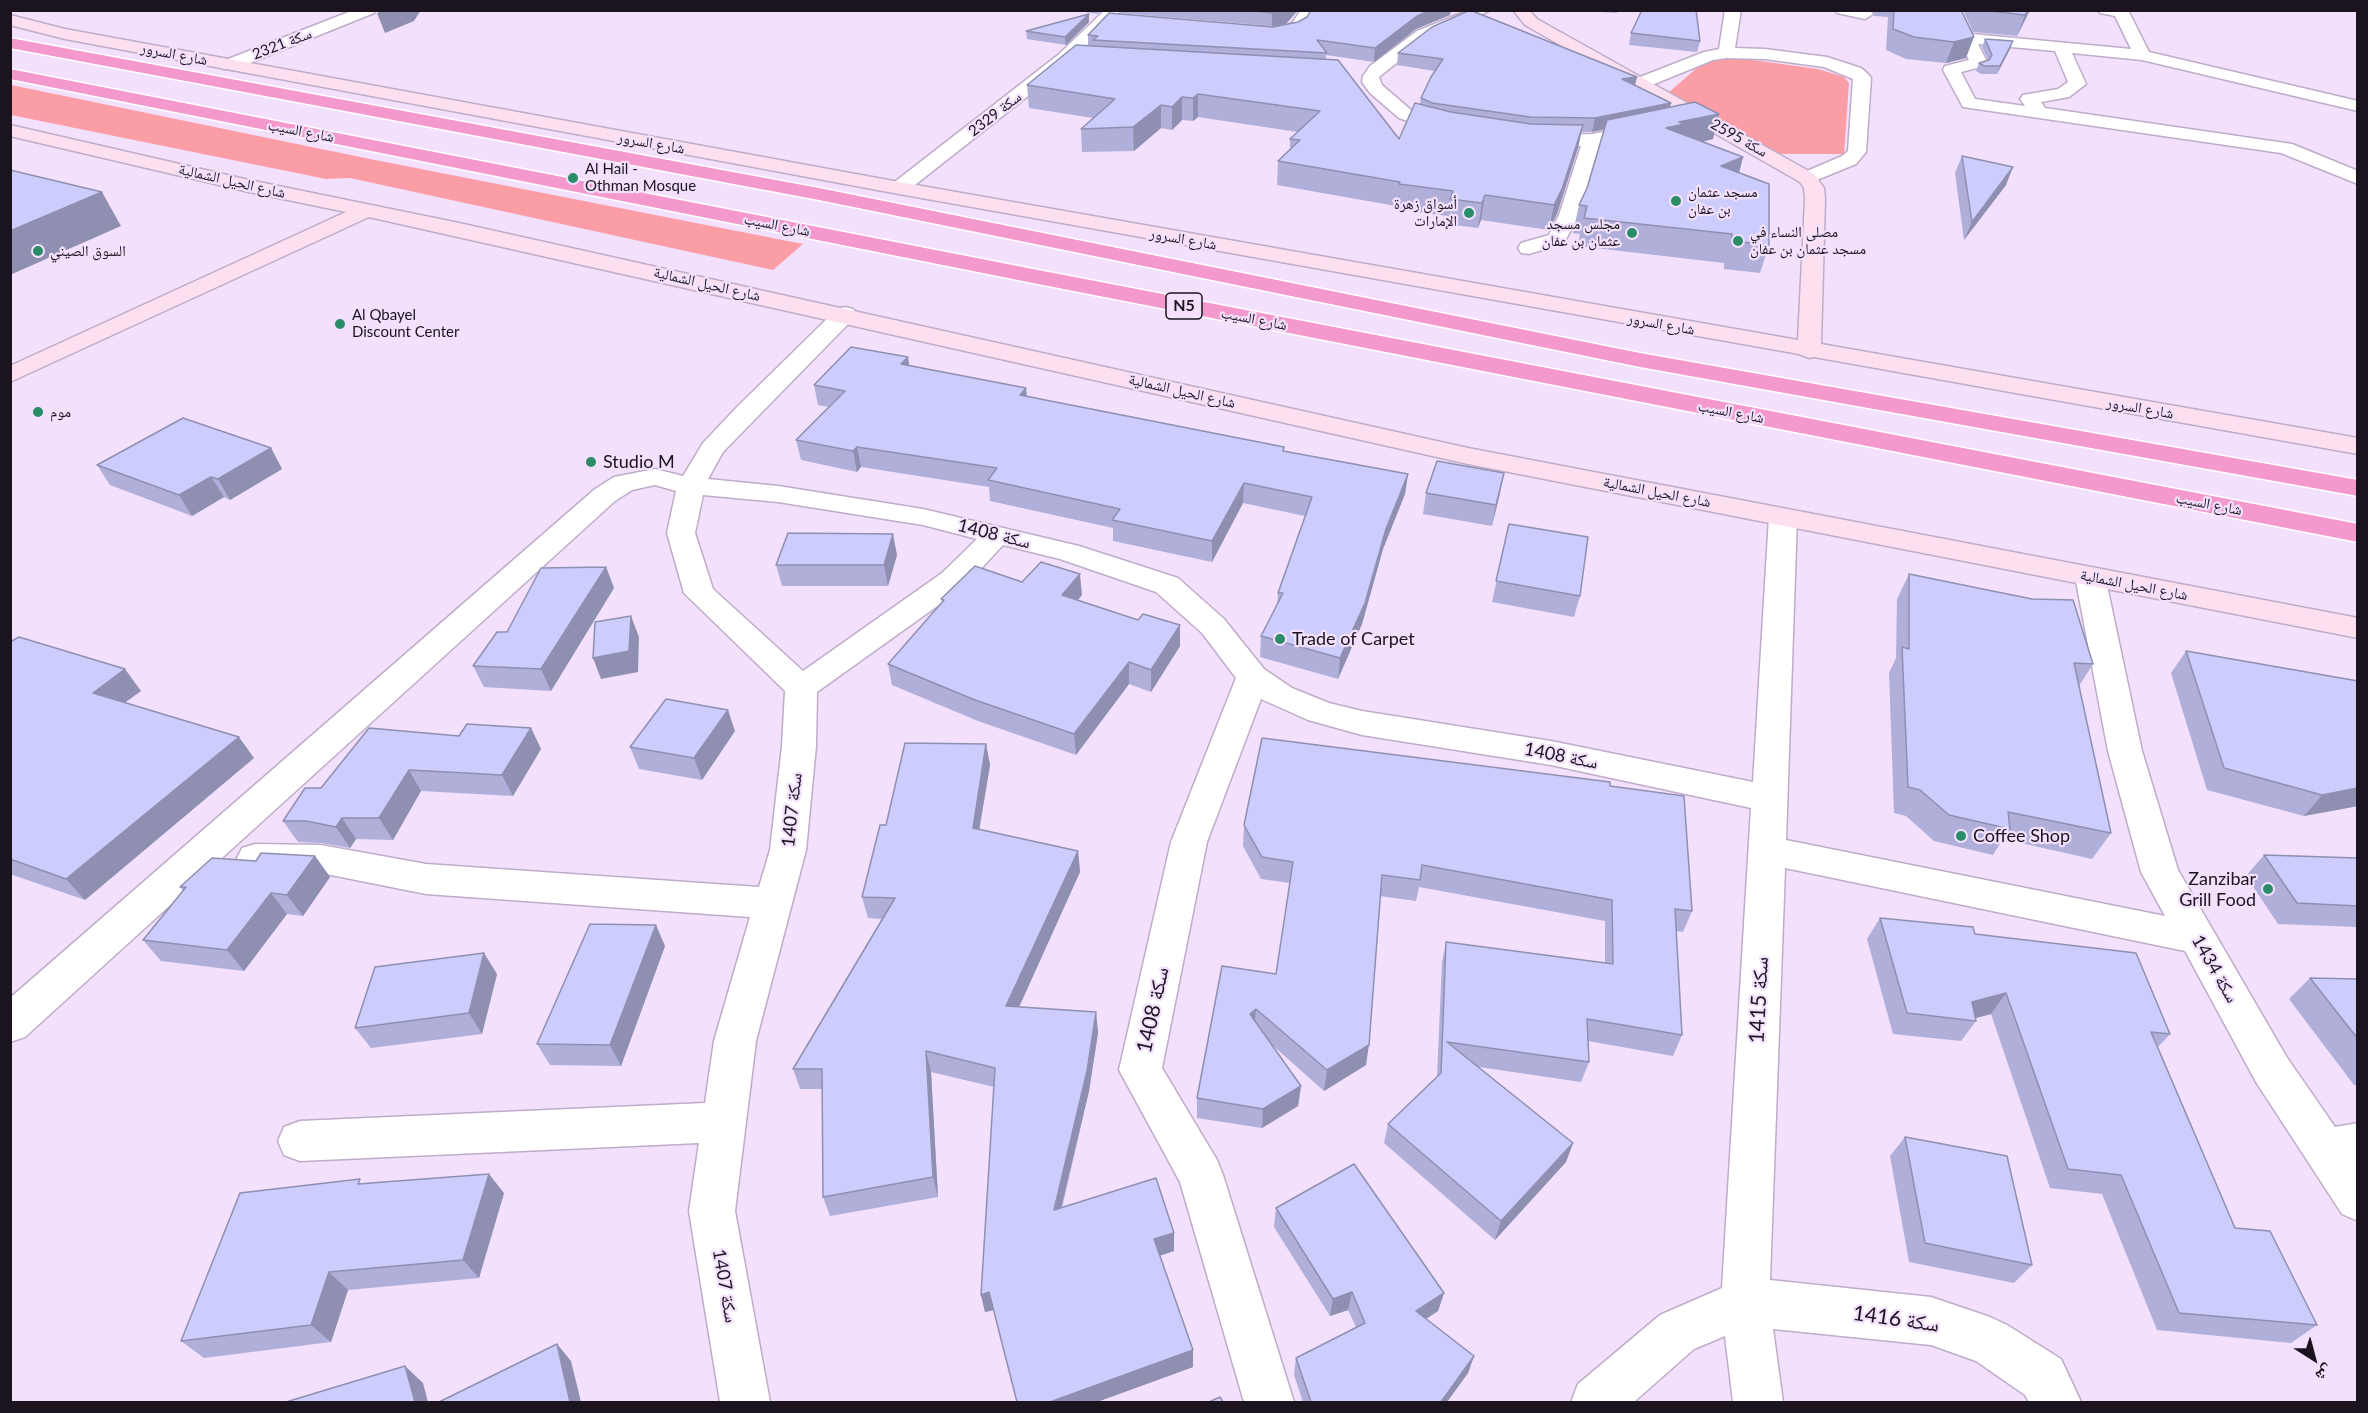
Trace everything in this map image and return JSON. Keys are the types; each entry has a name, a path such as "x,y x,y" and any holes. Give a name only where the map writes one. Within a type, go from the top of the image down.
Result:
{"highway":[{"name":"شارع السيب","path":"10,43 830,196 1640,360 2358,488"},
{"name":"شارع السيب","path":"10,74 1026,275 2358,533"}],"street":[{"name":"سكة 2321","path":"229,64 369,10"},
{"path":"1466,131 1424,122 1405,114 1376,89 1366,76 1423,34 1484,10"},
{"name":"سكة 2595","path":"1520,10 1531,22 1807,178"},
{"path":"1726,53 1733,10"},
{"path":"1842,10 1865,14"},
{"path":"1952,10 1979,62 1951,70 1969,104 2285,148 2358,178"},
{"path":"2105,10 2121,12 2142,55"},
{"path":"1250,31 1272,33 1291,30 1299,25 1305,14"},
{"name":"سكة 2329","path":"899,188 1115,17"},
{"name":"شارع السرور","path":"10,20 65,34 899,188 1809,351 2358,446"},
{"path":"1966,38 2142,55 2358,106"},
{"path":"2041,114 2029,99 2063,93 2077,84 2061,47"},
{"path":"1641,83 1710,55 1726,53 1765,54 1827,62 1843,66 1862,78 1857,152 1849,160 1807,178 1814,188 1815,199 1809,351"},
{"path":"1064,59 1088,61"},
{"path":"1517,138 1560,141 1592,140 1702,117"},
{"name":"شارع الحيل الشمالية","path":"10,130 249,186 366,226 459,228 1468,456 2358,628"},
{"path":"1529,248 1557,238 1569,215 1592,140"},
{"path":"249,186 291,216 295,230 258,261"},
{"path":"10,375 258,261 366,226"},
{"path":"845,314 712,449 691,486 681,533 699,593 801,688 953,580 997,535"},
{"name":"سكة 1408","path":"10,1024 605,495 624,483 655,477 691,486 778,494 922,517 1069,552 1167,585 1213,626 1253,677 1280,696 1320,712 1362,723 1551,753 1769,799"},
{"name":"سكة 1415","path":"1758,1402 1744,1302 1783,517"},
{"name":"سكة 1434","path":"2090,576 2125,751 2160,872 2271,1069 2341,1146 2358,1199"},
{"name":"سكة 1408","path":"1253,677 1189,842 1140,1070 1201,1175 1269,1402"},
{"name":"سكة 1407","path":"745,1402 712,1211 735,1041 788,850 799,746 801,688"},
{"path":"1767,850 2197,938"},
{"path":"255,858 321,860 426,879 773,903"},
{"path":"300,1141 725,1122"},
{"path":"1596,1402 1677,1332 1744,1302"},
{"name":"سكة 1416","path":"1744,1302 1931,1321 1990,1342 2043,1377 2056,1402"}],"shaded area":[{"path":"1731,57 1818,69 1844,77 1849,83 1844,154 1778,154 1668,93 1706,60"},
{"path":"11,85 365,158 803,244 773,270 350,178 326,179 11,115"}],"building":[{"path":"1245,10 1287,10 1272,13"},
{"path":"1311,10 1431,10 1417,16 1375,48 1317,40 1327,53 1093,40 1098,36 1088,35 1109,13 1273,27 1298,22 1307,17"},
{"path":"1470,10 1637,77 1622,79 1671,103 1595,118 1530,117 1432,103 1421,98 1443,59 1398,53 1432,27"},
{"path":"1642,10 1696,10 1700,41 1631,33"},
{"path":"1894,10 1961,10 1974,37 1954,42 1914,37 1893,29"},
{"path":"1981,10 2028,10 2025,15"},
{"path":"1089,14 1065,37 1026,31"},
{"path":"1985,39 2013,41 2000,66 1984,66 1979,63 1989,60 1992,55"},
{"path":"1076,45 1338,60 1399,139 1415,103 1451,112 1531,124 1583,125 1562,189 1554,205 1485,195 1482,203 1450,199 1453,191 1399,184 1400,182 1278,161 1300,140 1290,139 1320,111 1198,94 1193,98 1182,97 1172,107 1161,105 1133,127 1081,129 1115,99 1027,85"},
{"name":"مسجد عثمان بن عفان","path":"1695,102 1719,114 1679,122 1684,124 1666,128 1743,157 1721,166 1769,184 1769,245 1732,241 1732,234 1584,218 1587,206 1579,205 1587,188 1607,120"},
{"path":"1962,156 2013,167 1972,222"},
{"path":"10,170 102,192 10,231"},
{"path":"851,347 908,357 901,364 1026,388 1020,395 1284,447 1283,451 1408,474 1386,529 1365,603 1340,658 1261,636 1283,593 1278,593 1312,497 1244,483 1212,541 1112,520 1120,509 988,480 997,468 857,447 853,451 796,440 845,391 814,385"},
{"path":"183,418 271,448 218,479 211,477 179,495 97,465"},
{"path":"1437,461 1504,473 1496,505 1426,493"},
{"path":"1509,524 1588,537 1580,596 1496,581"},
{"path":"788,533 893,534 884,565 776,565"},
{"path":"1041,562 1080,574 1062,595 1138,620 1143,614 1180,625 1151,670 1129,662 1074,734 975,700 888,664 944,600 941,599 975,566 1022,582"},
{"path":"606,567 541,669 473,666 497,632 507,632 541,568"},
{"path":"1909,574 2032,599 2073,600 2093,664 2074,663 2111,833 2008,812 2010,829 1949,815 1920,790 1908,787 1902,647 1909,649"},
{"path":"631,616 629,651 593,658 595,622"},
{"path":"19,637 125,669 93,693 239,737 66,879 10,859 10,642"},
{"path":"2186,651 2358,681 2358,788 2322,795 2224,768"},
{"path":"666,699 728,710 694,758 630,747"},
{"path":"467,724 531,728 502,775 409,770 379,818 342,818 336,827 306,821 283,821 305,788 321,788 369,728 459,736"},
{"path":"1262,738 1610,782 1610,786 1684,796 1692,911 1675,909 1682,1035 1587,1019 1589,1062 1447,1042 1573,1143 1501,1221 1388,1124 1441,1073 1446,942 1613,964 1612,900 1422,865 1420,880 1382,875 1369,1045 1327,1070 1256,1009 1250,1014 1301,1086 1263,1109 1197,1098 1222,966 1276,974 1293,862 1262,857 1244,825"},
{"path":"905,743 986,744 973,828 1078,851 1006,1006 1096,1012 1087,1071 1054,1210 1156,1178 1174,1233 1154,1239 1193,1350 1050,1402 1017,1402 989,1292 981,1295 995,1068 926,1051 933,1177 823,1197 822,1069 793,1069 895,898 862,897 880,825 886,825"},
{"path":"261,853 315,856 287,895 271,893 227,950 143,940 186,887 180,887 212,858 256,861"},
{"path":"2264,855 2358,858 2358,906 2297,903"},
{"path":"1880,918 1973,927 1975,934 2136,953 2170,1034 2151,1032 2235,1228 2270,1231 2317,1325 2179,1313 2121,1175 2068,1169 2006,993 1972,1002 1976,1021 1907,1013"},
{"path":"590,924 656,925 610,1045 537,1044"},
{"path":"484,953 469,1013 355,1028 375,967"},
{"path":"2310,978 2358,979 2358,1039"},
{"path":"1905,1137 2007,1156 2032,1265 1925,1243"},
{"path":"1354,1164 1444,1293 1416,1311 1474,1356 1441,1402 1311,1402 1296,1358 1365,1323 1352,1292 1333,1299 1276,1208"},
{"path":"489,1174 463,1260 329,1272 311,1325 181,1341 240,1193 360,1179 358,1184"},
{"path":"557,1344 570,1402 439,1402"},
{"path":"405,1366 415,1402 286,1402"},
{"path":"1220,1397 1223,1402 1209,1402"}],"place":[{"name":"Al Hail - Othman Mosque","path":"573,178"},
{"name":"مسجد عثمان بن عفان","path":"1676,201"},
{"name":"أسواق زهرة الإمارات","path":"1469,213"},
{"name":"مجلس مسجد عثمان بن عفان","path":"1632,233"},
{"name":"مصلى النساء في مسجد عثمان بن عفان","path":"1738,241"},
{"name":"السوق الصيني","path":"38,251"},
{"name":"Al Qbayel Discount Center","path":"340,324"},
{"name":"موم","path":"38,412"},
{"name":"Studio M","path":"591,462"},
{"name":"Trade of Carpet","path":"1280,639"},
{"name":"Coffee Shop","path":"1961,836"},
{"name":"Zanzibar Grill Food","path":"2268,889"}]}
